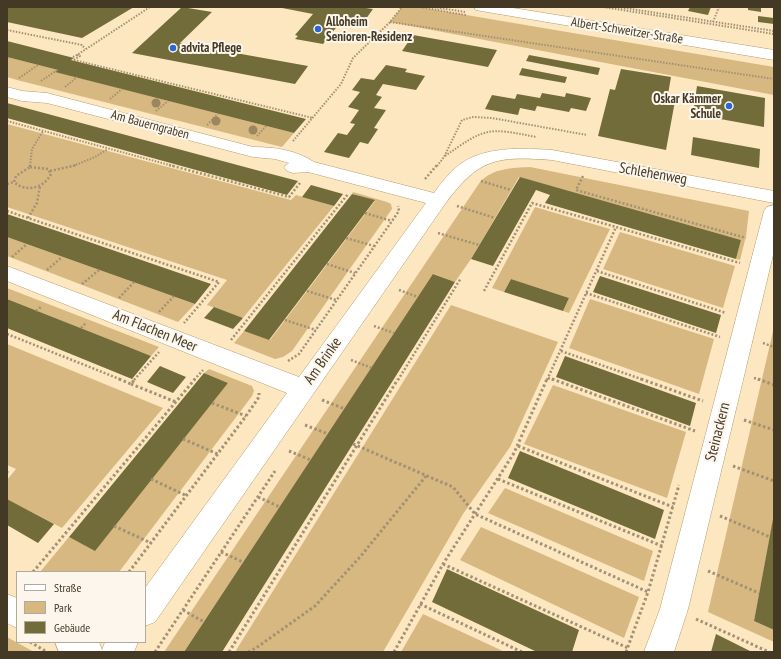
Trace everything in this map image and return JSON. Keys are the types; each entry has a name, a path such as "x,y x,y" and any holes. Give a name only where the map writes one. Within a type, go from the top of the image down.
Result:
{"street":[{"name":"Albert-Schweitzer-Straße","path":"481,7 774,55"},
{"name":"Albert-Schweitzer-Straße","path":"553,7 774,42"},
{"name":"Am Bauerngraben","path":"7,85 27,87 37,91 48,91 253,146 262,158 276,164 290,167 305,174 407,192 449,206"},
{"name":"Am Bauerngraben","path":"7,92 22,96 48,91"},
{"name":"Schlehenweg","path":"531,153 552,155 774,197"},
{"name":"Am Brinke","path":"146,611 303,389 449,206 456,178 475,163 500,155 531,153"},
{"name":"Steinackern","path":"659,652 674,609 774,211"},
{"name":"Am Flachen Meer","path":"8,266 303,389"},
{"path":"7,608 16,612"},
{"path":"72,643 88,652"},
{"path":"116,652 123,643"}],"path":[{"path":"73,57 150,7"},
{"path":"291,143 341,84 353,58 390,22 402,7"},
{"path":"603,7 774,33"},
{"path":"618,7 774,33"},
{"path":"713,22 719,7"},
{"path":"390,22 774,79"},
{"path":"7,30 82,45 86,49"},
{"path":"77,55 80,56 74,60 313,118"},
{"path":"24,81 17,80 38,65"},
{"path":"48,91 57,70"},
{"path":"48,91 77,77"},
{"path":"106,102 122,89"},
{"path":"153,114 168,101"},
{"path":"204,127 218,114"},
{"path":"287,361 298,354 316,330 399,211 398,205 413,182 427,179 444,157 462,120 473,117 492,118 587,135"},
{"path":"7,121 289,197 305,174"},
{"path":"253,146 266,126"},
{"path":"30,167 32,149 43,131"},
{"path":"14,182 16,176 30,167 44,167 50,171 82,164 99,156 108,148"},
{"path":"14,182 16,185 25,188 40,186 50,178 50,171"},
{"path":"576,174 583,175 576,190 750,240"},
{"path":"475,180 511,190"},
{"path":"7,184 14,182"},
{"path":"28,218 38,204 40,186"},
{"path":"228,345 352,189"},
{"path":"449,206 460,201"},
{"path":"484,291 532,203 743,264 744,260"},
{"path":"449,206 495,218"},
{"path":"7,211 219,282 181,327"},
{"path":"365,213 392,221"},
{"path":"394,652 443,564 518,446 616,227"},
{"path":"434,239 442,228"},
{"path":"438,233 479,245"},
{"path":"346,238 374,246"},
{"path":"8,266 27,244"},
{"path":"43,273 62,257"},
{"path":"327,264 355,273"},
{"path":"78,287 99,270"},
{"path":"596,271 729,314"},
{"path":"229,652 354,445 461,278"},
{"path":"116,302 134,282"},
{"path":"395,296 402,285"},
{"path":"399,290 418,297"},
{"path":"307,291 336,300"},
{"path":"586,293 722,338"},
{"path":"154,317 174,296"},
{"path":"285,320 316,330"},
{"path":"370,332 378,320"},
{"path":"374,326 394,333"},
{"path":"7,334 176,402"},
{"path":"761,343 774,346"},
{"path":"131,384 160,351"},
{"path":"561,351 704,401 702,408"},
{"path":"347,366 354,354"},
{"path":"351,360 372,368"},
{"path":"34,571 204,369"},
{"path":"548,378 695,431"},
{"path":"753,378 774,385"},
{"path":"130,571 246,416 259,397 259,388"},
{"path":"318,406 326,394"},
{"path":"322,400 345,409"},
{"path":"212,403 246,416"},
{"path":"301,432 310,419"},
{"path":"743,419 774,430"},
{"path":"693,439 697,424"},
{"path":"305,425 328,434"},
{"path":"183,439 218,454"},
{"path":"284,457 293,444"},
{"path":"354,445 453,487 475,514 648,592"},
{"path":"518,446 673,507"},
{"path":"289,450 311,460"},
{"path":"732,466 774,481"},
{"path":"155,652 276,470"},
{"path":"248,652 256,648 315,606 360,557 426,476"},
{"path":"151,479 187,496"},
{"path":"498,479 662,546"},
{"path":"626,652 648,592 680,484"},
{"path":"258,497 280,507"},
{"path":"720,516 770,537"},
{"path":"114,526 151,543"},
{"path":"221,552 243,562"},
{"path":"443,564 628,648"},
{"path":"707,571 759,593"},
{"path":"420,604 522,652"},
{"path":"674,609 759,650 769,652"},
{"path":"183,610 204,622"},
{"path":"32,643 48,652"}],"green space":[{"path":"402,7 419,7 774,67 774,95 390,22"},
{"path":"7,57 58,70 56,72 294,133 282,147 17,80 7,77"},
{"path":"7,124 291,200 296,195 334,206 243,318 207,305 227,280 7,207"},
{"path":"530,167 749,211 746,236 740,260 736,259 741,240 519,177 471,259 455,282 434,274 184,652 164,652 480,182 485,177 497,171 510,168"},
{"path":"353,192 387,202 391,204 392,209 292,351 283,357 275,359 234,343 244,331 270,340 375,201 352,194"},
{"path":"535,207 610,229 569,313 563,311 569,298 511,279 504,292 492,288"},
{"path":"620,232 735,266 723,308 603,269"},
{"path":"7,237 195,304 178,322 7,256"},
{"path":"7,288 159,347 151,356 7,299"},
{"path":"590,299 714,339 699,394 569,348"},
{"path":"451,305 558,342 510,447 463,514 383,652 235,652"},
{"path":"774,327 774,516 754,621 774,630 774,642 708,612"},
{"path":"7,344 163,408 62,528 7,499 7,480 16,469 7,465"},
{"path":"209,369 252,386 254,391 252,396 120,571 41,571 69,537 94,550 228,383 204,373"},
{"path":"553,385 686,432 667,498 524,444"},
{"path":"505,488 653,551 644,581 488,513"},
{"path":"481,527 639,597 624,638 460,560"},
{"path":"423,614 505,652 401,652"},
{"path":"7,637 34,652 7,652"}],"building":[{"path":"7,7 134,7 82,38 7,22"},
{"name":"advita Pflege","path":"182,7 212,12 180,43 308,66 295,84 132,53"},
{"name":"Alloheim Senioren-Residenz","path":"277,7 367,7 366,8 373,9 363,23 343,19 323,44 295,39 298,36 295,35 313,14"},
{"path":"690,7 711,7 708,15 688,11"},
{"path":"748,7 761,7 761,12 748,10"},
{"path":"758,16 774,18 774,24 758,22"},
{"path":"413,35 497,50 488,67 402,51"},
{"path":"7,41 74,58 71,60 306,119 294,133 55,72 58,70 7,57"},
{"path":"529,55 600,68 598,75 526,61"},
{"path":"386,65 407,69 405,72 425,76 416,90 383,84 376,95 382,97 374,108 386,110 374,128 378,129 368,144 360,142 349,158 324,152 338,133 347,135 355,124 350,123 359,110 348,107 360,92 352,90 361,78 374,80"},
{"path":"522,68 567,77 565,83 519,75"},
{"path":"621,69 671,77 667,100 675,101 666,150 598,136 610,89 615,90"},
{"name":"Oskar Kämmer Schule","path":"697,86 765,98 764,127 693,114"},
{"path":"542,93 565,97 566,93 591,98 586,111 571,108 569,112 537,106 535,111 520,108 518,115 485,109 492,95 515,99 517,94 540,98"},
{"path":"7,103 298,181 287,195 7,118"},
{"path":"693,137 760,149 759,168 691,155"},
{"path":"520,177 741,240 736,259 545,203 550,195 536,190 493,266 471,259"},
{"path":"311,185 343,194 334,206 302,197"},
{"path":"352,194 375,200 269,340 244,331"},
{"path":"7,214 211,284 195,304 7,237"},
{"path":"433,274 455,282 222,652 184,652"},
{"path":"600,276 721,315 716,333 593,292"},
{"path":"511,279 569,298 563,311 504,292"},
{"path":"7,299 151,356 132,379 7,328"},
{"path":"214,307 243,318 233,329 204,318"},
{"path":"565,356 696,403 690,426 556,377"},
{"path":"160,366 186,377 173,393 147,382"},
{"path":"204,373 228,383 95,551 69,537"},
{"path":"520,451 664,510 655,539 508,478"},
{"path":"7,499 54,524 38,543 7,525"},
{"path":"774,519 774,630 754,621"},
{"path":"447,569 579,630 572,652 537,652 432,602"},
{"path":"716,634 752,652 711,652"}],"place":[{"name":"Alloheim Senioren-Residenz","path":"318,29"},
{"name":"advita Pflege","path":"173,48"},
{"name":"Oskar Kämmer Schule","path":"729,106"}]}
